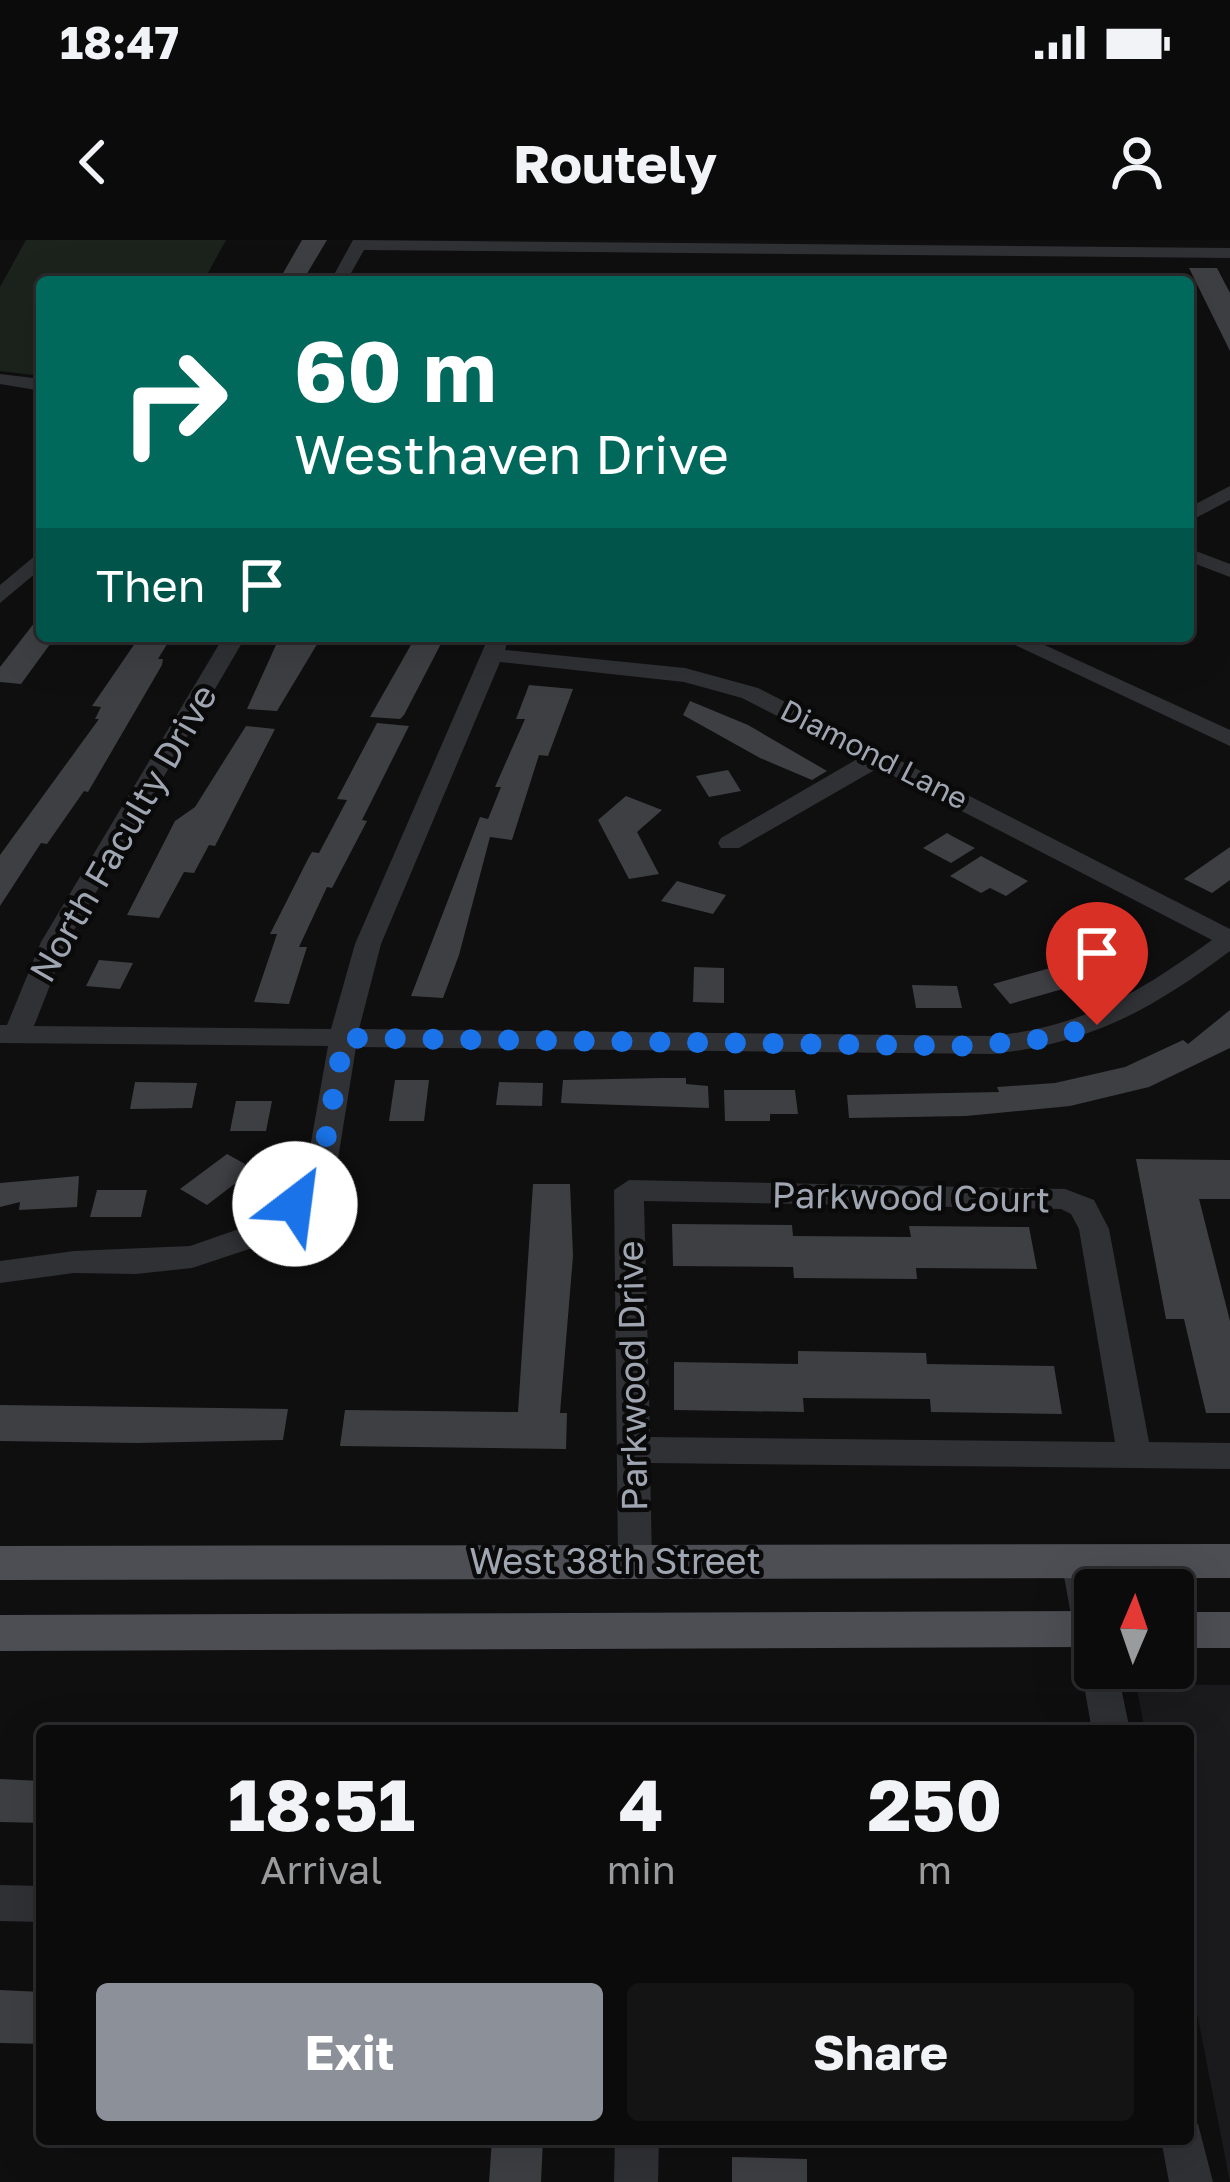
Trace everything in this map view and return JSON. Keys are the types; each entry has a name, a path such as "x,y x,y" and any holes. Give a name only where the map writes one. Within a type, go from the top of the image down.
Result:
{"main road":[{"name":"West 38th Street","path":"0,1563 1230,1561"},
{"path":"1194,1630 1230,1630"},
{"name":"West 38th Street","path":"0,1633 1074,1643"}],"street":[{"path":"341,276 360,242 1230,253"},
{"path":"0,379 36,384"},
{"path":"1194,513 1230,492"},
{"path":"1194,556 1230,571"},
{"path":"0,597 36,562"},
{"name":"North Faculty Drive","path":"9,1034 53,942 232,642"},
{"path":"1020,642 1230,739"},
{"path":"0,1271 192,1257 241,1241 276,1221 303,1196 320,1168 344,1038 368,944 496,646"},
{"name":"Diamond Lane","path":"496,646 715,682 758,696 1230,939"},
{"path":"730,843 879,757"},
{"path":"9,1034 1018,1043 1054,1038 1117,1017 1230,939"},
{"name":"Parkwood Drive","path":"628,1190 635,1561"},
{"name":"Parkwood Court","path":"628,1190 1065,1199 1083,1207 1094,1229 1134,1454"},
{"path":"635,1450 1230,1456"},
{"path":"1078,1560 1080,1569"},
{"path":"1103,1689 1110,1725"},
{"path":"0,1903 36,1904"},
{"path":"636,2182 637,2145"},
{"path":"1184,2145 1190,2182"}],"shaded area":[{"path":"26,240 226,240 206,276 36,276 36,375 0,371 0,287"},
{"path":"1230,1685 1230,2182 1194,1998 1194,1725 1144,1725 1137,1689"}],"building":[{"path":"302,240 327,240 306,276 281,276"},
{"path":"1189,268 1217,268 1230,293 1230,351 1194,276"},
{"path":"36,621 36,642 52,642 21,684 0,682 0,667"},
{"path":"136,642 168,642 158,659 163,659 162,665 88,792 84,791 47,844 41,843 0,906 0,855 99,719 95,719 101,707 92,706"},
{"path":"277,642 318,642 277,711 247,709"},
{"path":"413,642 442,642 404,715 400,719 370,717"},
{"path":"529,685 573,689 548,756 539,755 512,840 490,837 443,998 411,996 480,817 488,819 501,787 495,787 525,719 516,719"},
{"path":"690,701 748,725 827,771 812,780 760,758 683,715"},
{"path":"377,723 409,726 362,820 367,821 332,888 327,887 299,947 307,947 289,1004 254,1002 277,934 270,934 312,852 319,853 347,800 337,799"},
{"path":"246,726 275,729 215,846 209,845 194,873 184,872 159,918 127,915 175,821 195,807"},
{"path":"728,770 741,791 709,797 696,776"},
{"path":"626,796 662,810 637,832 659,874 629,879 598,820"},
{"path":"947,833 975,848 951,863 923,848"},
{"path":"1230,847 1230,880 1212,893 1184,879"},
{"path":"981,856 1028,881 1006,896 990,888 981,893 950,876"},
{"path":"677,881 726,895 713,914 661,901"},
{"path":"1110,929 1137,944 1077,985 1010,1004 993,984 1054,967"},
{"path":"99,960 133,963 120,989 86,986"},
{"path":"694,967 724,968 724,1003 693,1002"},
{"path":"912,985 957,986 962,1008 916,1008"},
{"path":"1230,1010 1230,1048 1149,1087 1070,1106 966,1116 849,1118 847,1095 999,1092 997,1087 1055,1083 1125,1067 1183,1040 1188,1044"},
{"path":"686,1078 686,1084 708,1086 709,1108 561,1103 563,1080"},
{"path":"395,1080 429,1080 424,1121 389,1121"},
{"path":"135,1082 197,1083 192,1108 130,1109"},
{"path":"499,1082 543,1083 542,1106 496,1105"},
{"path":"724,1090 795,1090 798,1114 770,1114 770,1121 725,1121"},
{"path":"236,1101 272,1101 266,1131 230,1131"},
{"path":"227,1154 254,1169 207,1205 180,1189"},
{"path":"1136,1159 1230,1160 1230,1199 1199,1199 1230,1321 1230,1413 1206,1413 1184,1319 1166,1319"},
{"path":"79,1176 77,1207 19,1210 20,1202 0,1207 0,1183"},
{"path":"533,1184 570,1184 573,1256 560,1413 567,1413 566,1449 340,1446 345,1410 518,1412"},
{"path":"97,1190 147,1190 141,1217 90,1217"},
{"path":"672,1224 792,1225 793,1236 911,1237 909,1226 1029,1227 1037,1269 916,1268 917,1279 794,1278 793,1267 673,1266"},
{"path":"798,1351 926,1353 927,1364 1054,1366 1062,1414 931,1412 930,1399 803,1398 804,1412 674,1410 674,1362 798,1364"},
{"path":"0,1405 288,1409 283,1440 137,1443 0,1441"},
{"path":"0,1779 36,1781 36,1823 0,1822"},
{"path":"0,1990 36,1992 36,2044 0,2043"},
{"path":"492,2145 543,2145 541,2182 489,2182"},
{"path":"732,2157 807,2159 807,2182 732,2182"}],"route":[{"path":"295,1204 322,1160 344,1038 968,1046 1054,1038 1097,1025"}]}
